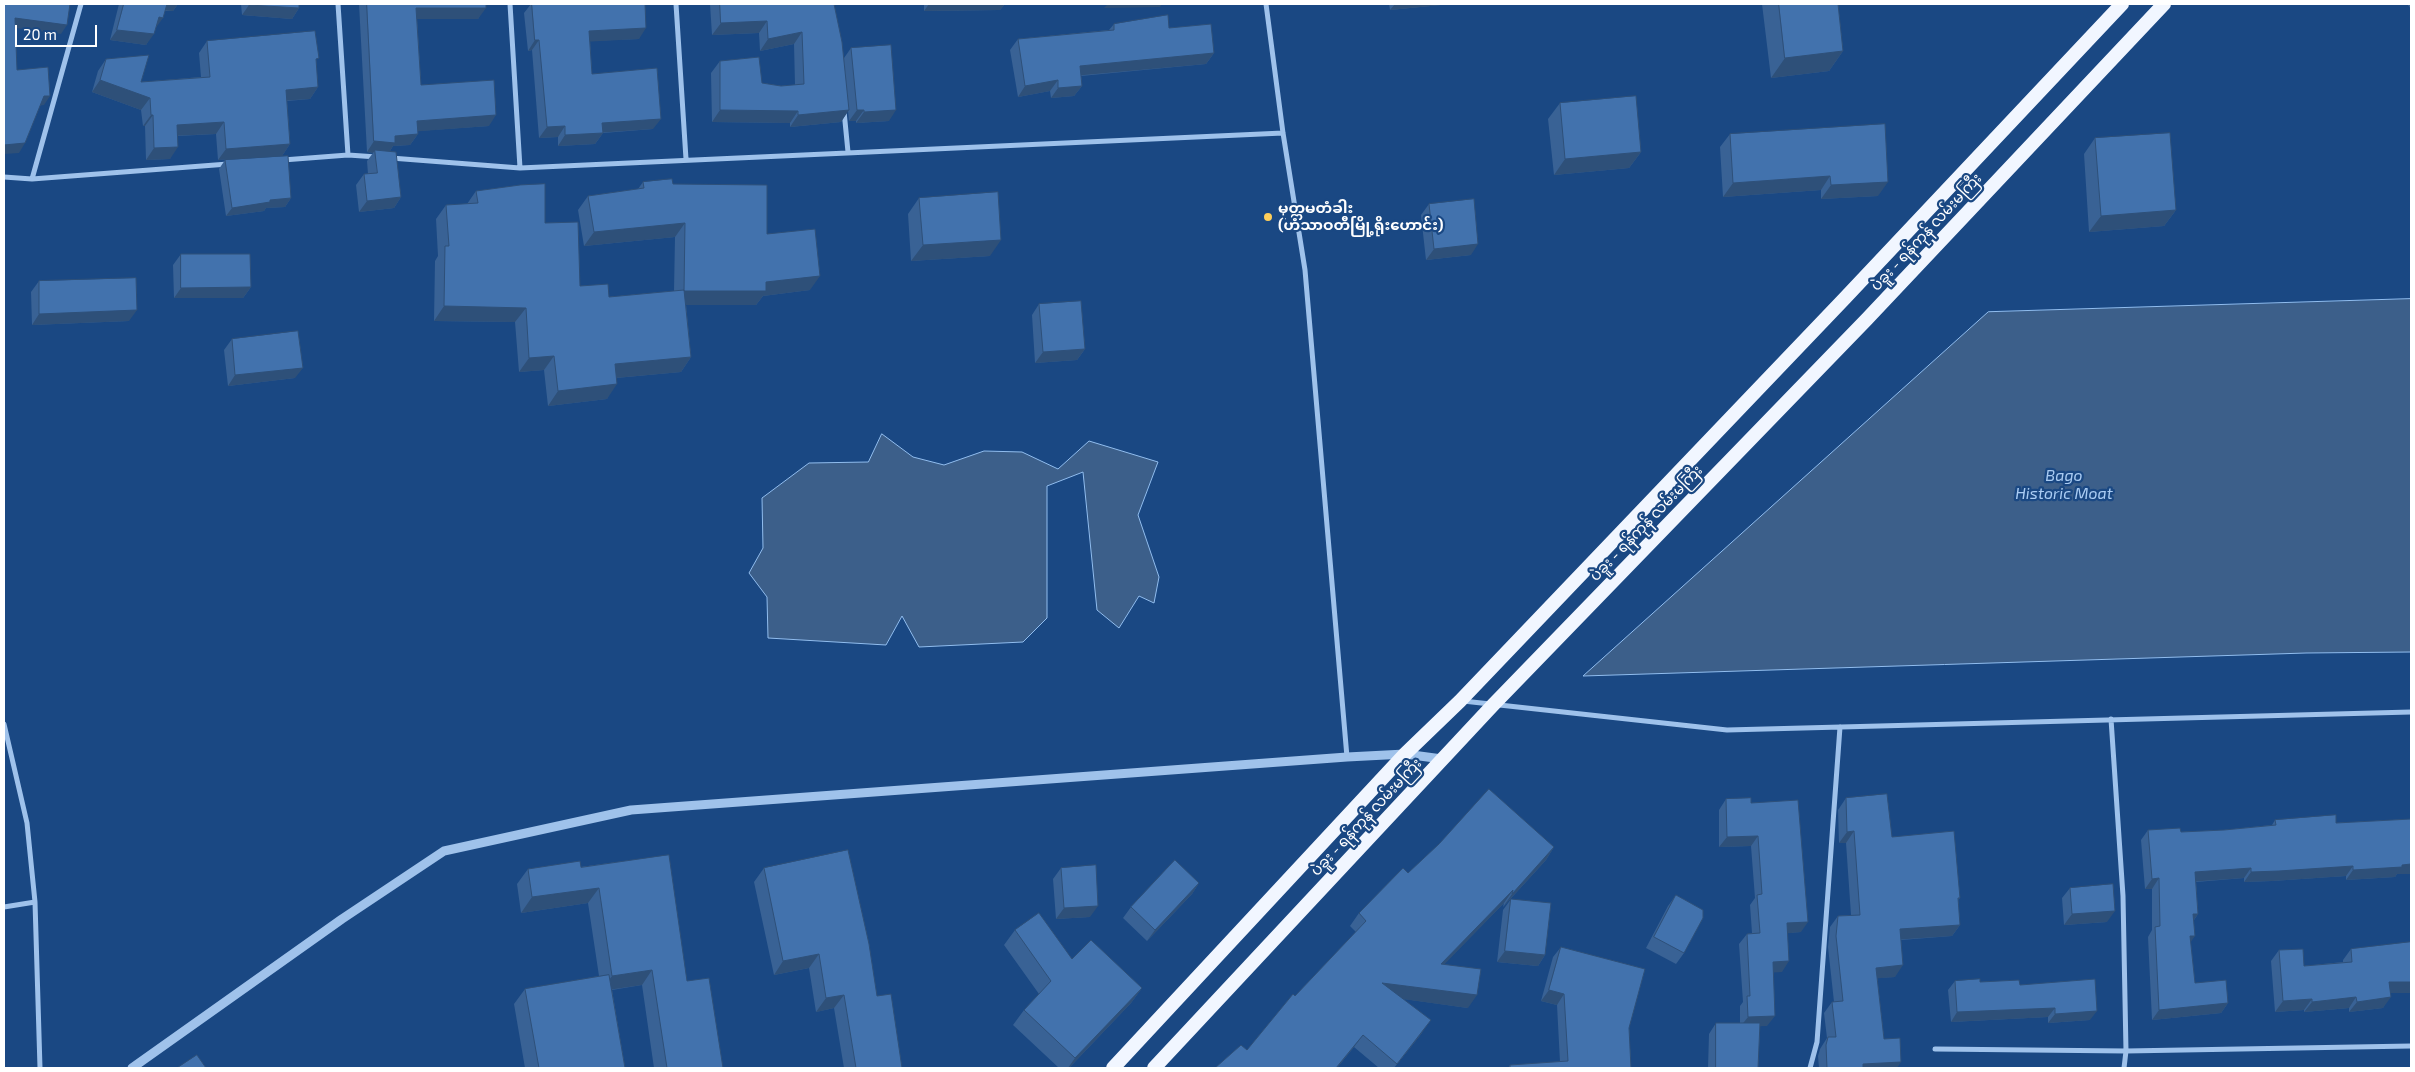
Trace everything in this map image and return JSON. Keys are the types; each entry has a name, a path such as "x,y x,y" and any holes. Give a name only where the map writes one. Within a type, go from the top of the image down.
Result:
{"highway":[{"name":"ပဲခူး - ရန်ကုန် လမ်းမကြီး","path":"1113,1068 1405,754 1460,701 1845,298 2122,4"},
{"name":"ပဲခူး - ရန်ကုန် လမ်းမကြီး","path":"1154,1068 1493,705 1867,319 2164,4"}],"street":[{"path":"32,179 80,4"},
{"path":"338,4 348,155"},
{"path":"510,4 520,168"},
{"path":"676,4 686,159"},
{"path":"1266,4 1304,270 1347,757"},
{"path":"843,103 848,152"},
{"path":"279,160 348,155 520,168 1283,133"},
{"path":"4,177 32,179 239,163"},
{"path":"1460,701 1727,730 2111,719 2288,717 2411,712"},
{"path":"2111,719 2123,896 2126,1051 2124,1068"},
{"path":"4,724 28,823 35,902 40,1068"},
{"path":"1810,1068 1817,1042 1840,728"},
{"path":"132,1068 342,919 444,852 631,810 1347,757 1405,754 1442,759"},
{"path":"4,907 35,902"},
{"path":"1935,1049 2126,1051 2411,1046"}],"water":[{"name":"Bago Historic Moat","path":"2411,299 2411,652 2306,653 1583,676 1988,312"},
{"path":"882,434 913,457 944,465 984,451 1022,452 1058,469 1089,441 1158,462 1138,515 1159,577 1154,603 1139,596 1119,628 1097,610 1083,472 1047,486 1047,618 1023,642 919,647 902,616 886,645 768,638 767,597 749,573 763,548 762,498 809,463 868,462"}],"building":[{"path":"4,4 70,4 67,25 15,18 17,70 48,67 50,96 44,96 25,143 4,145"},
{"path":"124,4 167,4 163,18 159,17 154,34 117,30"},
{"path":"299,4 299,8 249,5"},
{"path":"367,4 486,4 486,8 416,8 421,85 494,80 496,115 417,121 418,134 395,136 395,143 374,141"},
{"path":"532,4 645,4 646,28 589,31 592,74 657,68 661,119 602,123 603,133 565,135 565,126 547,127 539,40 535,40"},
{"path":"720,4 834,4 842,42 849,110 798,115 798,111 720,110 720,61 759,57 762,83 781,86 804,84 802,32 768,39 767,21 721,23"},
{"path":"1779,4 1838,4 1843,51 1785,58"},
{"path":"1168,15 1169,28 1211,24 1214,53 1080,66 1082,86 1058,88 1058,80 1025,86 1018,39 1114,30 1114,24"},
{"path":"315,31 319,58 316,59 318,87 286,90 290,144 226,149 224,122 177,125 178,147 154,148 153,115 151,115 150,98 100,80 106,59 149,55 141,82 210,77 207,41"},
{"path":"891,45 896,110 864,112 864,110 857,110 851,48"},
{"path":"1636,96 1641,152 1565,159 1560,103"},
{"path":"1885,124 1888,182 1831,185 1830,176 1733,183 1730,134"},
{"path":"2170,133 2176,210 2101,216 2095,138"},
{"path":"375,150 396,152 401,197 367,201 364,174 377,173"},
{"path":"288,156 291,198 270,200 270,202 232,208 225,160"},
{"path":"672,179 673,184 767,185 767,234 815,229 820,276 766,282 766,291 684,291 685,223 594,232 588,196 644,188 643,182"},
{"path":"545,184 545,223 578,222 580,286 608,284 609,297 684,290 691,357 615,364 617,384 558,391 554,356 529,358 526,308 444,306 445,246 449,246 446,205 478,203 476,191 520,185"},
{"path":"998,192 1001,240 923,245 919,198"},
{"path":"1474,199 1478,244 1434,249 1429,204"},
{"path":"181,254 250,254 251,287 181,288"},
{"path":"136,278 137,310 39,314 39,281"},
{"path":"1081,301 1085,349 1043,352 1039,304"},
{"path":"298,331 303,368 235,375 232,339"},
{"path":"1489,789 1554,847 1512,894 1513,890 1441,964 1481,969 1477,995 1382,983 1431,1020 1397,1064 1363,1035 1336,1068 1215,1068 1241,1045 1247,1050 1293,994 1295,996 1366,921 1359,913 1403,868 1408,873 1439,844"},
{"path":"1887,794 1892,837 1954,831 1960,898 1958,898 1960,925 1900,929 1903,965 1876,968 1884,1039 1900,1038 1901,1062 1863,1064 1863,1068 1827,1068 1826,1045 1828,1037 1836,1037 1832,1002 1843,1001 1836,936 1838,916 1860,915 1854,831 1847,832 1846,798"},
{"path":"1751,798 1751,803 1798,800 1808,922 1787,923 1789,961 1773,962 1775,1016 1748,1017 1747,996 1750,996 1747,934 1760,933 1757,895 1762,894 1758,836 1727,837 1726,799"},
{"path":"2336,815 2336,823 2411,819 2411,864 2402,865 2402,867 2353,870 2353,866 2279,871 2251,872 2251,868 2195,872 2198,914 2193,914 2195,936 2190,936 2195,983 2226,980 2228,1003 2159,1010 2155,927 2160,926 2159,878 2152,879 2148,830 2180,828 2181,832 2224,830 2276,825 2275,820"},
{"path":"848,850 869,944 877,996 891,994 902,1068 856,1068 844,995 826,998 819,954 783,961 764,868"},
{"path":"669,855 687,981 709,978 723,1068 667,1068 652,970 612,976 599,888 532,897 528,869 580,861 581,867"},
{"path":"1175,860 1199,883 1155,930 1131,907"},
{"path":"1096,865 1098,906 1064,908 1061,868"},
{"path":"2113,884 2115,911 2072,914 2070,888"},
{"path":"1676,895 1703,910 1703,918 1684,953 1654,937"},
{"path":"1511,899 1551,903 1545,955 1505,951"},
{"path":"1039,913 1072,959 1091,940 1142,988 1075,1058 1024,1010 1051,981 1015,930"},
{"path":"2411,942 2411,982 2389,982 2391,997 2357,1002 2356,997 2312,1002 2312,999 2283,1001 2279,950 2303,949 2304,966 2352,962 2351,949"},
{"path":"1561,947 1645,969 1629,1028 1631,1068 1510,1068 1510,1065 1568,1061 1564,994 1549,990"},
{"path":"609,975 625,1068 539,1068 525,989"},
{"path":"1980,979 1980,982 2019,980 2020,985 2095,979 2097,1011 2055,1014 2055,1008 1957,1012 1955,981"},
{"path":"1716,1023 1760,1023 1758,1068 1716,1068"},
{"path":"197,1055 206,1068 177,1068"}],"place":[{"name":"မုတ္တမတံခါး (ဟံသာဝတီမြို့ရိုးဟောင်း)","path":"1268,217"}]}
